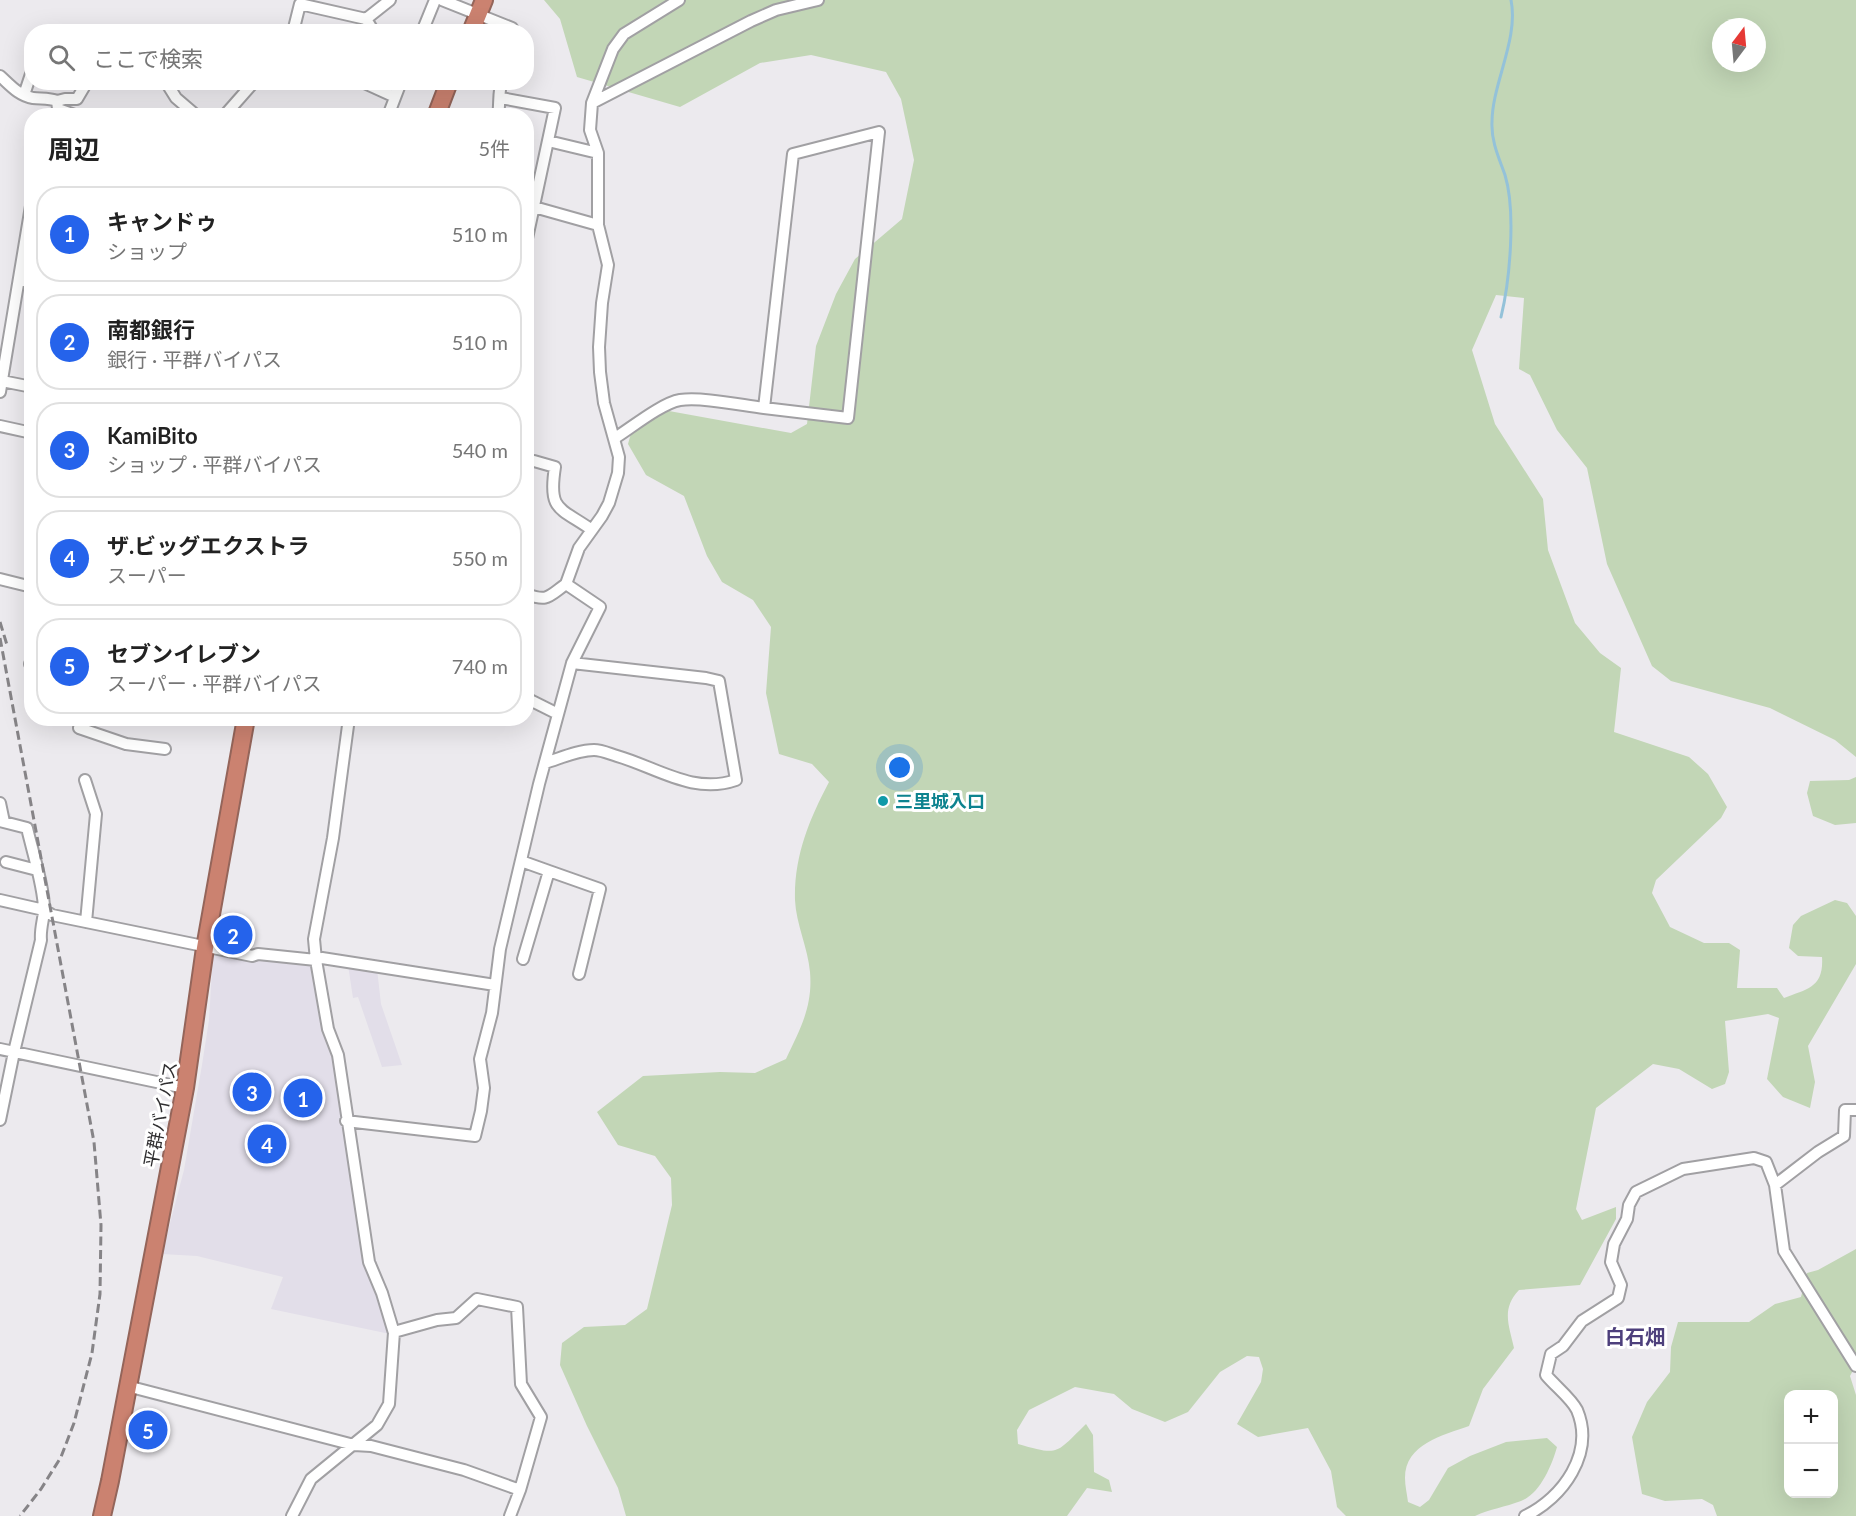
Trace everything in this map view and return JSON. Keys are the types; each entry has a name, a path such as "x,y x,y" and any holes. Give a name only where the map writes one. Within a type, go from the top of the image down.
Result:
{"highway":[{"path":"474,24 481,8"},
{"path":"439,108 446,90"},
{"name":"平群バイパス","path":"102,1516 111,1481 127,1386 185,1088 205,948 245,726"}],"street":[{"path":"366,19 390,0"},
{"path":"425,24 435,0"},
{"path":"442,0 481,8 506,24"},
{"path":"534,597 541,599 548,597 566,584 579,548 609,503 618,473 619,457 604,403 600,372 602,303 608,265 598,225 598,153 590,130 592,103 613,50 624,34 679,0"},
{"path":"592,103 751,21 776,10 818,0"},
{"path":"295,24 300,4 366,19 369,24"},
{"path":"0,76 16,92 30,98 51,99 56,108"},
{"path":"24,95 26,90"},
{"path":"58,108 65,99 77,99 82,90"},
{"path":"171,90 188,108"},
{"path":"231,108 247,90"},
{"path":"380,90 395,97"},
{"path":"391,108 398,90"},
{"path":"499,108 500,90"},
{"path":"501,98 555,108 534,190"},
{"path":"615,438 668,404 679,400 848,418 879,132 792,154 764,408"},
{"path":"548,141 598,153"},
{"path":"534,205 598,225"},
{"path":"24,249 1,386 24,387"},
{"path":"19,280 24,281"},
{"path":"0,426 24,431"},
{"path":"534,463 555,467 553,500 558,507 592,530"},
{"path":"0,579 24,585"},
{"path":"346,1121 475,1136 484,1088 480,1059 492,1012 500,949 572,663 600,607 566,584"},
{"path":"545,763 583,751 596,750 629,760 665,776 699,784 736,780 719,681 572,663"},
{"path":"534,702 558,714"},
{"path":"79,726 79,728 126,744 165,749"},
{"path":"292,1516 311,1479 377,1425 389,1404 394,1333 382,1293 369,1262 346,1121 338,1055 328,1029 314,939 333,837 348,726"},
{"path":"85,780 96,814 86,922"},
{"path":"0,803 2,821 27,828 44,910 40,929 41,940 0,1120"},
{"path":"521,861 600,889 579,974"},
{"path":"6,862 37,870"},
{"path":"523,959 549,871"},
{"path":"0,900 44,910 52,915 205,948 252,956 258,954 316,960 322,957 495,985"},
{"path":"0,1048 185,1088"},
{"path":"1775,1185 1818,1152 1844,1136 1845,1110 1856,1110"},
{"path":"1525,1516 1551,1500 1572,1474 1581,1452 1583,1432 1576,1408 1546,1375 1551,1354 1563,1346 1582,1321 1618,1298 1621,1285 1611,1262 1614,1244 1627,1219 1629,1205 1636,1192 1683,1169 1754,1158 1766,1162 1775,1185 1784,1251 1856,1366"},
{"path":"394,1333 437,1320 456,1318 477,1299 517,1307 520,1384 541,1417 510,1516"},
{"path":"127,1386 354,1445 370,1446 464,1470 520,1490"}],"shaded area":[{"path":"213,953 311,963 334,1058 360,1242 390,1334 271,1309 283,1277 197,1256 162,1254 184,1170 202,1065 209,1020"},
{"path":"348,965 377,969 381,1004 402,1065 382,1067 358,997 353,998"}],"green space":[{"path":"544,0 1856,0 1856,757 1835,740 1770,708 1671,681 1652,666 1607,564 1587,468 1557,430 1530,375 1519,369 1524,298 1496,295 1472,350 1495,424 1543,499 1548,550 1575,623 1600,653 1621,668 1614,732 1689,757 1708,774 1727,807 1721,818 1656,880 1652,893 1670,927 1704,943 1729,943 1740,950 1737,988 1777,988 1784,998 1813,985 1822,967 1822,957 1798,956 1789,948 1793,925 1801,916 1835,900 1847,903 1856,916 1856,964 1808,1046 1815,1082 1810,1108 1783,1097 1767,1079 1779,1018 1768,1014 1725,1021 1729,1072 1725,1084 1712,1089 1679,1069 1653,1064 1596,1108 1576,1209 1582,1220 1616,1207 1616,1219 1580,1285 1519,1290 1513,1297 1508,1318 1514,1348 1483,1389 1469,1426 1437,1437 1427,1443 1411,1457 1407,1466 1405,1481 1408,1502 1420,1507 1429,1500 1448,1468 1470,1456 1506,1442 1547,1438 1557,1447 1555,1454 1539,1486 1528,1497 1475,1516 1346,1516 1337,1507 1331,1471 1308,1428 1258,1437 1237,1424 1261,1382 1263,1369 1259,1357 1247,1356 1220,1372 1188,1412 1165,1422 1132,1409 1114,1394 1075,1387 1029,1410 1017,1430 1018,1444 1042,1450 1056,1450 1086,1424 1093,1435 1094,1472 1109,1480 1112,1492 1087,1488 1067,1516 626,1516 618,1488 560,1365 562,1343 584,1327 625,1325 647,1309 672,1205 671,1178 655,1156 618,1145 597,1112 643,1076 720,1072 755,1073 786,1059 804,1017 810,985 809,963 797,918 795,900 797,868 809,824 829,782 812,764 779,754 766,693 771,627 753,600 722,582 707,556 684,496 646,475 628,444 635,419 669,411 791,433 807,424 816,346 836,294 855,259 902,219 914,160 901,99 886,72 811,55 760,63 680,107 577,77 560,19"},
{"path":"1856,777 1856,823 1835,825 1813,816 1807,793 1810,781 1849,780"},
{"path":"1856,1249 1856,1365 1850,1376 1856,1395 1856,1516 1717,1516 1713,1505 1702,1499 1665,1501 1642,1494 1632,1437 1647,1402 1670,1372 1671,1347 1678,1322 1749,1322 1775,1304 1801,1297 1807,1273 1818,1270"}],"waterway":[{"path":"1501,317 1507,284 1511,226 1508,190 1494,143 1492,122 1496,92 1509,46 1511,0"}],"railway":[{"path":"0,622 7,645"},
{"path":"0,638 94,1142 101,1225 100,1294 92,1353 74,1423 61,1457 41,1489 20,1516"}],"place":[{"name":"三里城入口","path":"883,801"},
{"name":"南都銀行","path":"233,935"},
{"name":"KamiBito","path":"252,1092"},
{"name":"キャンドゥ","path":"303,1098"},
{"name":"ザ.ビッグエクストラ","path":"267,1144"},
{"name":"セブンイレブン","path":"148,1430"}],"district":[{"name":"白石畑","path":"1635,1336"}]}
